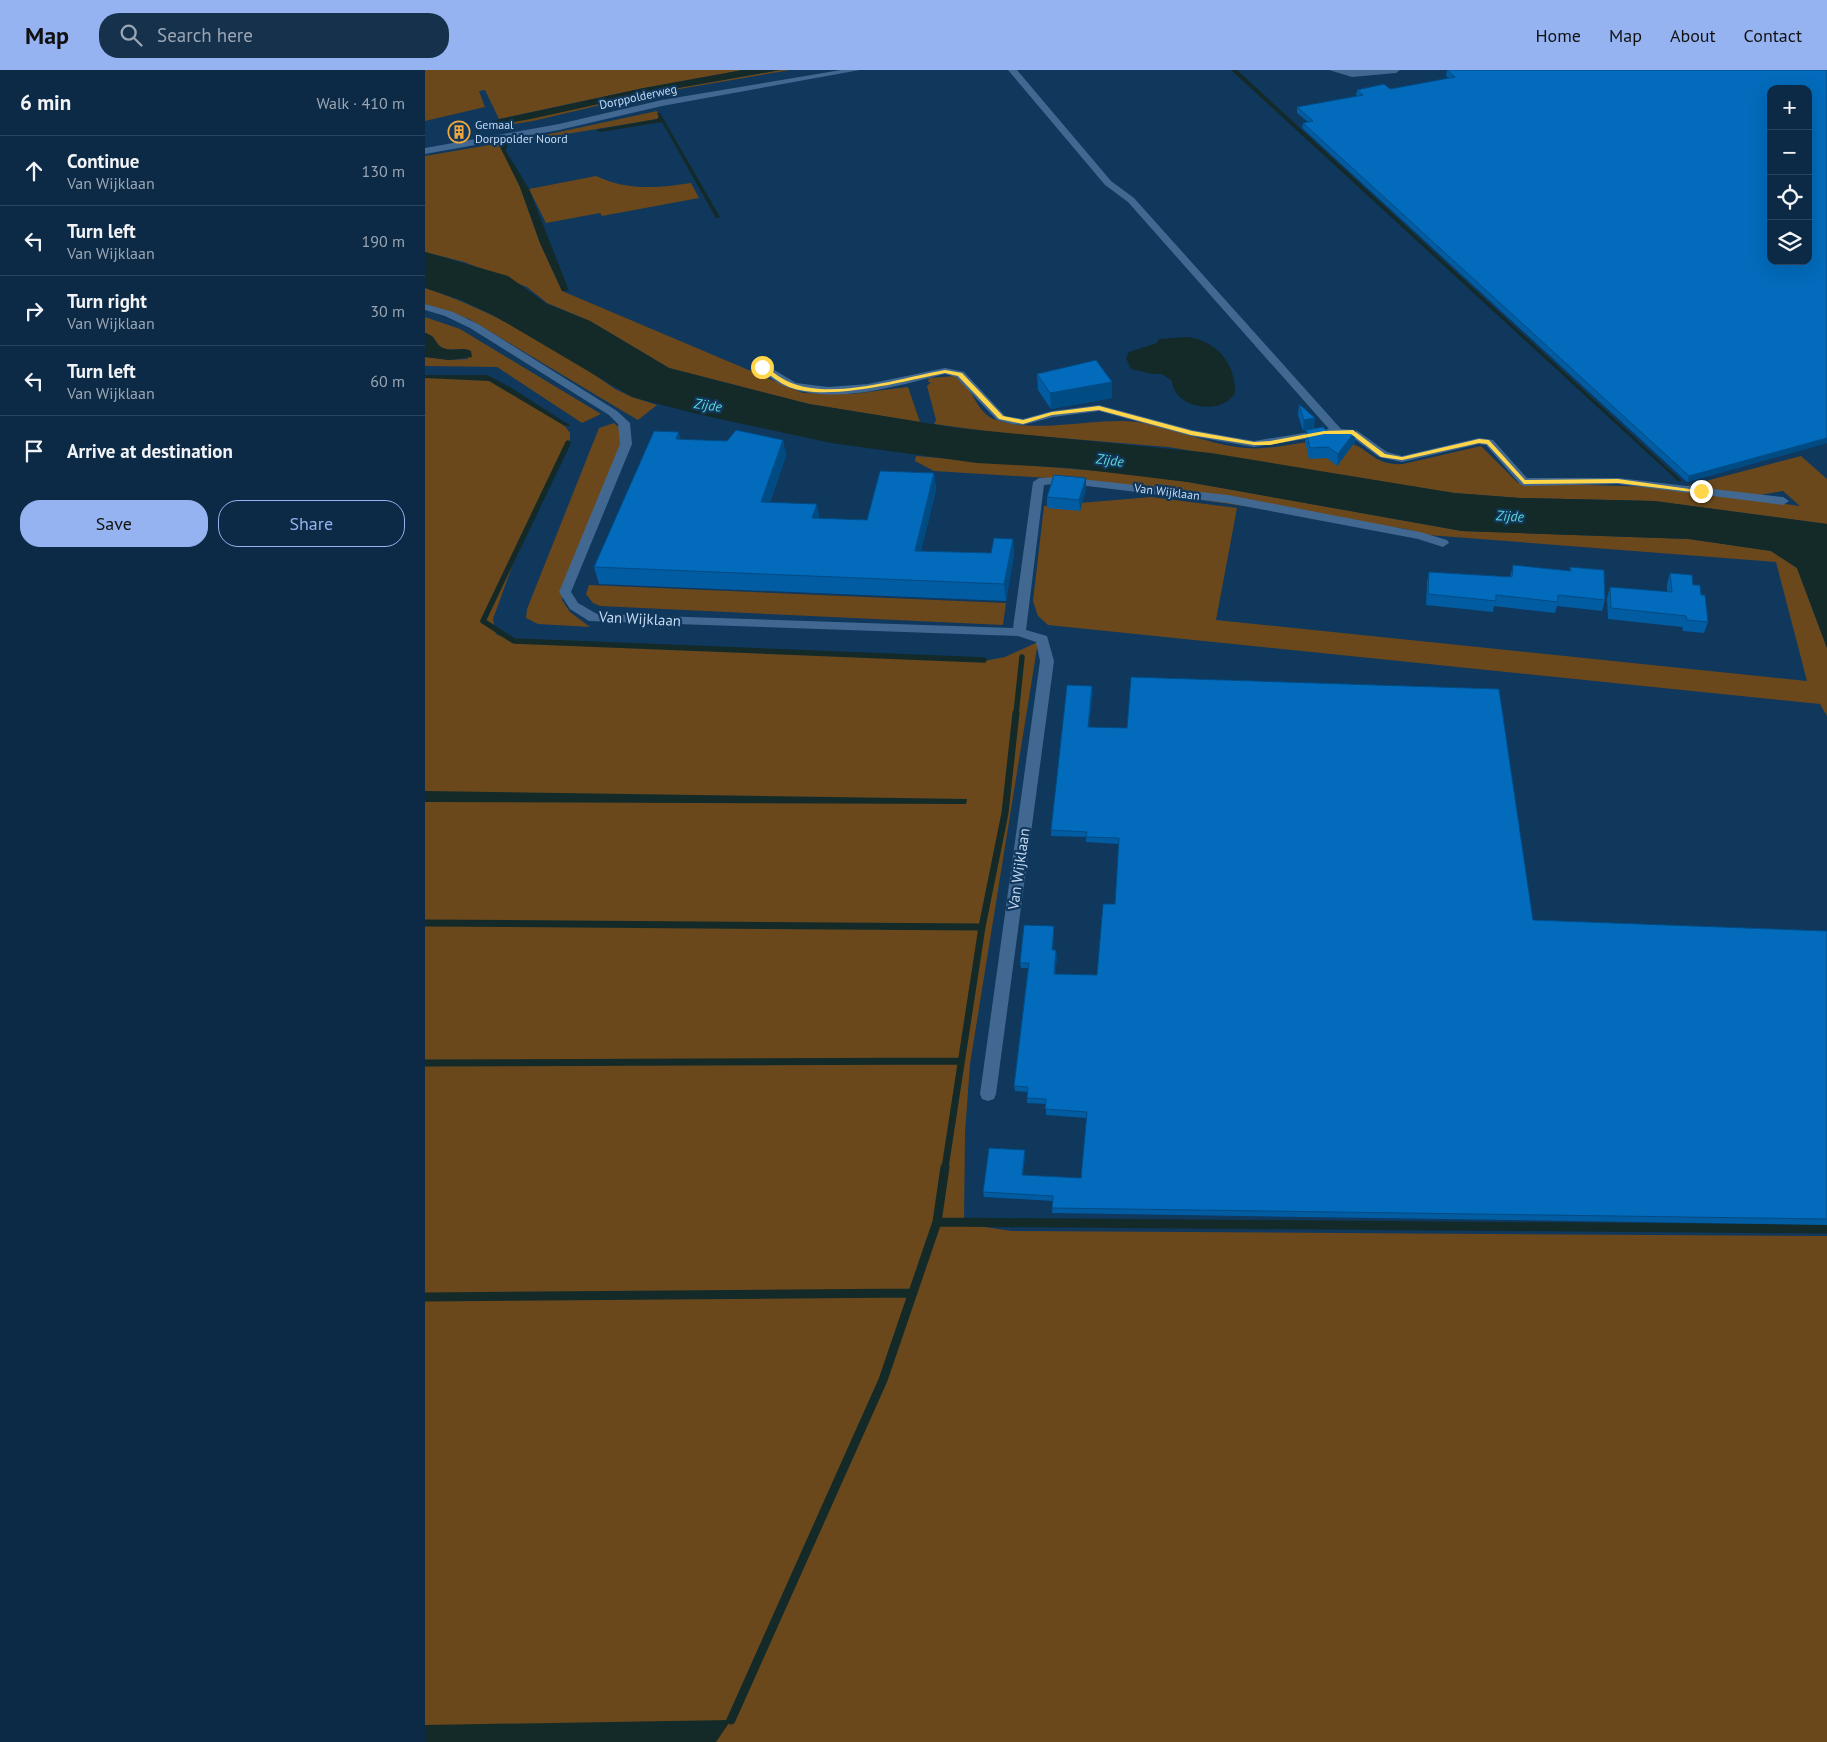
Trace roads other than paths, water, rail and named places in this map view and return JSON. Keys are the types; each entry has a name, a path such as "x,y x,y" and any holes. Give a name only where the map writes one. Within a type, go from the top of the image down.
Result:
{"street":[{"name":"Dorppolderweg","path":"425,151 559,127 662,103 856,70"},
{"path":"1012,70 1109,183 1131,200 1337,432"},
{"path":"1333,70 1352,74 1396,70"},
{"name":"Van Wijklaan","path":"425,307 449,314 474,326 613,413 624,423 626,444 565,592 574,606 594,618 1019,632 1042,639 1047,660 988,1094"},
{"path":"762,367 791,386 824,390 846,390 945,372 960,374 1001,418 1012,421 1023,422 1052,414 1099,408 1191,433 1254,444 1270,443 1310,434 1353,432 1383,455 1402,459 1479,441 1489,442 1524,482 1618,481 1783,501"},
{"name":"Van Wijklaan","path":"1019,632 1039,482 1062,480 1093,482 1228,499 1420,536 1443,543"}],"water":[{"path":"743,70 780,70 644,94 531,119 484,127 485,130 477,132 473,125 644,88"},
{"path":"1231,70 1237,70 1682,481 1678,481"},
{"path":"657,113 660,113 720,217 716,218 662,122 600,132 596,130 657,119 659,117"},
{"path":"513,143 507,146 506,151 529,189 569,291 562,291 540,243 520,187 499,145"},
{"name":"Zijde","path":"425,252 508,276 547,304 590,321 669,368 809,404 957,428 1211,453 1454,493 1520,498 1654,501 1827,524 1827,648 1797,568 1771,551 1689,539 1462,531 1188,482 1071,468 977,463 831,443 697,414 632,397 493,315 461,300 425,288"},
{"path":"425,333 432,336 443,348 449,350 468,350 471,351 472,357 449,360 425,357"},
{"path":"1187,337 1197,339 1215,348 1228,363 1232,372 1235,393 1229,400 1220,405 1210,407 1189,403 1181,398 1175,390 1172,381 1162,374 1152,374 1131,369 1126,358 1129,352 1157,343 1159,339"},
{"path":"425,375 487,375 510,387 571,426 565,426 489,381 425,378"},
{"path":"425,791 967,799 966,804 425,802"},
{"path":"731,1720 716,1742 425,1742 425,1725"}],"waterway":[{"path":"568,443 483,621 514,641 984,660"},
{"path":"1016,714 1022,657"},
{"path":"982,927 1005,813 1016,713"},
{"path":"425,923 982,927"},
{"path":"945,1168 982,927"},
{"path":"425,1063 961,1061"},
{"path":"937,1222 945,1167"},
{"path":"913,1293 937,1222"},
{"path":"937,1222 1827,1229"},
{"path":"425,1297 913,1293"},
{"path":"731,1720 883,1380 913,1293"}],"place":[{"name":"Gemaal Dorppolder Noord","path":"459,132"}]}
